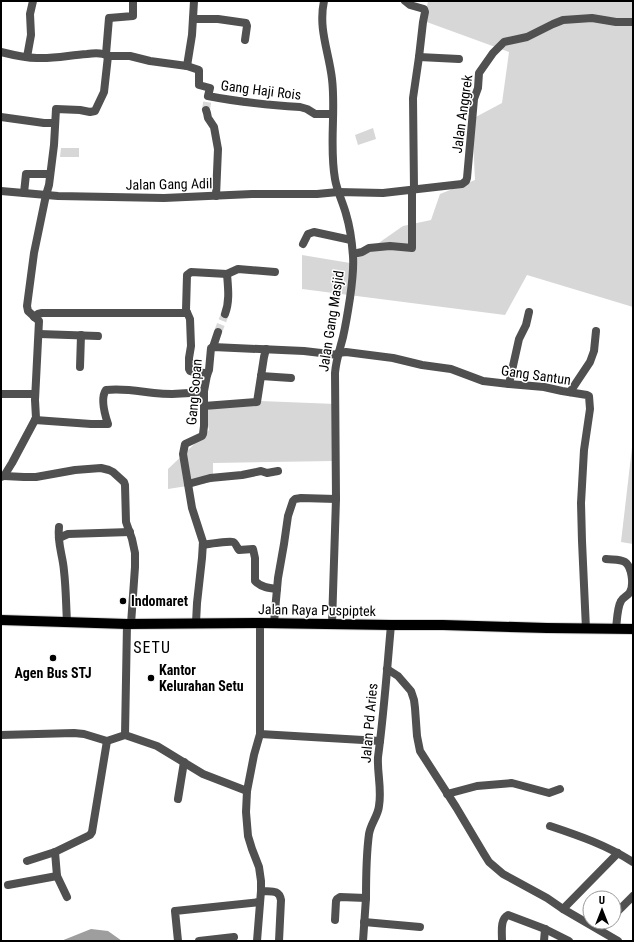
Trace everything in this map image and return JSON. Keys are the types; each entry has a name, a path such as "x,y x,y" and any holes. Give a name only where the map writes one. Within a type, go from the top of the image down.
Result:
{"main road":[{"name":"Jalan Raya Puspiptek","path":"1,620 129,624 274,623 633,629"}],"street":[{"path":"27,57 31,35 30,19 32,1"},
{"path":"2,476 12,463 35,420 36,414 41,334 39,321 28,311 27,306 34,253 48,190 54,145 56,109 90,112 94,112 96,110 104,92 109,18 133,16 133,1"},
{"path":"1,52 39,58 90,54 130,56 150,62 188,66 194,1"},
{"name":"Jalan Gang Masjid","path":"324,1 322,13 323,30 332,79 333,165 338,192 348,220 353,254 353,267 345,328 336,364 336,499 332,624"},
{"path":"353,254 362,252 369,248 390,246 412,248 413,105 420,57 422,22 425,11 410,5 405,1"},
{"name":"Jalan Anggrek","path":"413,190 458,185 466,181 474,99 478,88 478,75 488,60 502,44 527,37 563,20 592,18 616,22 633,22"},
{"path":"193,19 218,19 246,23 248,26 245,40"},
{"path":"420,57 459,59"},
{"name":"Gang Haji Rois","path":"188,66 198,69 199,85 210,88 208,96 225,100 300,107 315,114 333,114"},
{"path":"206,110 207,115 214,127 218,149 216,196"},
{"path":"1,117 44,123 55,123"},
{"path":"24,193 26,174 50,174"},
{"name":"Jalan Gang Adil","path":"1,191 89,197 164,198 252,194 317,194 338,192 383,193 413,190"},
{"path":"302,244 308,234 314,232 351,240"},
{"path":"206,376 205,373 193,372 189,370 191,346 190,319 186,310 188,273 227,274 238,269 275,272"},
{"path":"225,314 228,299 227,274"},
{"path":"509,384 519,339 526,325 529,312"},
{"path":"34,317 42,313 187,313"},
{"path":"570,392 590,362 594,351 596,331"},
{"path":"213,347 218,332"},
{"path":"41,334 98,336"},
{"path":"80,367 81,335"},
{"name":"Gang Sopan","path":"196,623 203,545 192,508 183,454 186,443 203,434 204,391 206,376 209,370 211,349 213,347 266,349 338,354"},
{"path":"204,406 257,402 266,349"},
{"name":"Gang Santun","path":"338,354 346,352 393,358 451,369 483,381 544,387 589,396 590,409 584,450 581,503 586,629"},
{"path":"261,376 291,378"},
{"path":"35,420 108,424 104,411 105,390 132,390 171,394 204,391"},
{"path":"1,394 38,394"},
{"path":"2,476 28,477 97,468 109,470 124,483 126,522 134,543 135,560 129,624 125,735"},
{"path":"188,484 210,478 242,475 261,471 267,473 278,471"},
{"path":"274,623 278,578 288,516 293,501 300,498 336,499"},
{"path":"59,527 59,538 64,571 67,622"},
{"path":"59,538 68,534 130,532"},
{"path":"203,545 232,542 236,544 239,550 253,549 255,558 254,581 264,587 277,589"},
{"path":"606,558 619,560 626,563 632,579 630,592 622,599 620,603 616,629"},
{"path":"257,941 261,891 260,874 248,836 246,812 254,755 260,734 260,623"},
{"name":"Jalan Pd Aries","path":"363,941 369,832 378,812 379,805 380,788 378,764 391,625"},
{"path":"387,669 398,676 411,691 414,700 417,736 420,751 484,854 503,874 582,920"},
{"path":"1,735 84,734 107,740 125,735 157,746 203,774 248,791"},
{"path":"260,734 380,741"},
{"path":"27,861 55,852 90,835 92,832 107,740"},
{"path":"178,799 184,762"},
{"path":"447,794 477,786 512,783 549,793 560,789"},
{"path":"550,826 610,848 633,862"},
{"path":"55,852 57,876 67,897"},
{"path":"563,909 618,853"},
{"path":"8,885 57,876"},
{"path":"261,891 277,892 280,895 279,941"},
{"path":"622,907 633,896"},
{"path":"335,920 337,898 366,898"},
{"path":"178,941 175,911 260,902"},
{"path":"502,941 503,921 508,915 545,929 570,941"},
{"path":"364,922 420,928"},
{"path":"544,941 545,929"},
{"path":"601,930 618,941"},
{"path":"199,941 234,937"}],"shaded area":[{"path":"428,1 633,1 633,307 527,275 505,315 302,289 302,255 350,263 403,226 431,220 440,194 475,180 472,119 502,103 509,52 424,21"},
{"path":"373,128 376,139 358,145 355,135"},
{"path":"61,148 79,148 79,157 60,157"},
{"path":"260,401 336,404 334,461 213,463 213,482 168,489 168,469 209,430 205,410"},
{"path":"633,439 633,544 621,542"},
{"path":"91,929 108,931 122,941 61,941"}],"tunnel":[{"path":"206,110 208,96"},
{"path":"218,332 225,314"}],"place":[{"name":"Indomaret","path":"123,601"},
{"name":"Agen Bus STJ","path":"53,658"},
{"name":"Kantor Kelurahan Setu","path":"151,678"}],"district":[{"name":"SETU","path":"152,647"}]}
